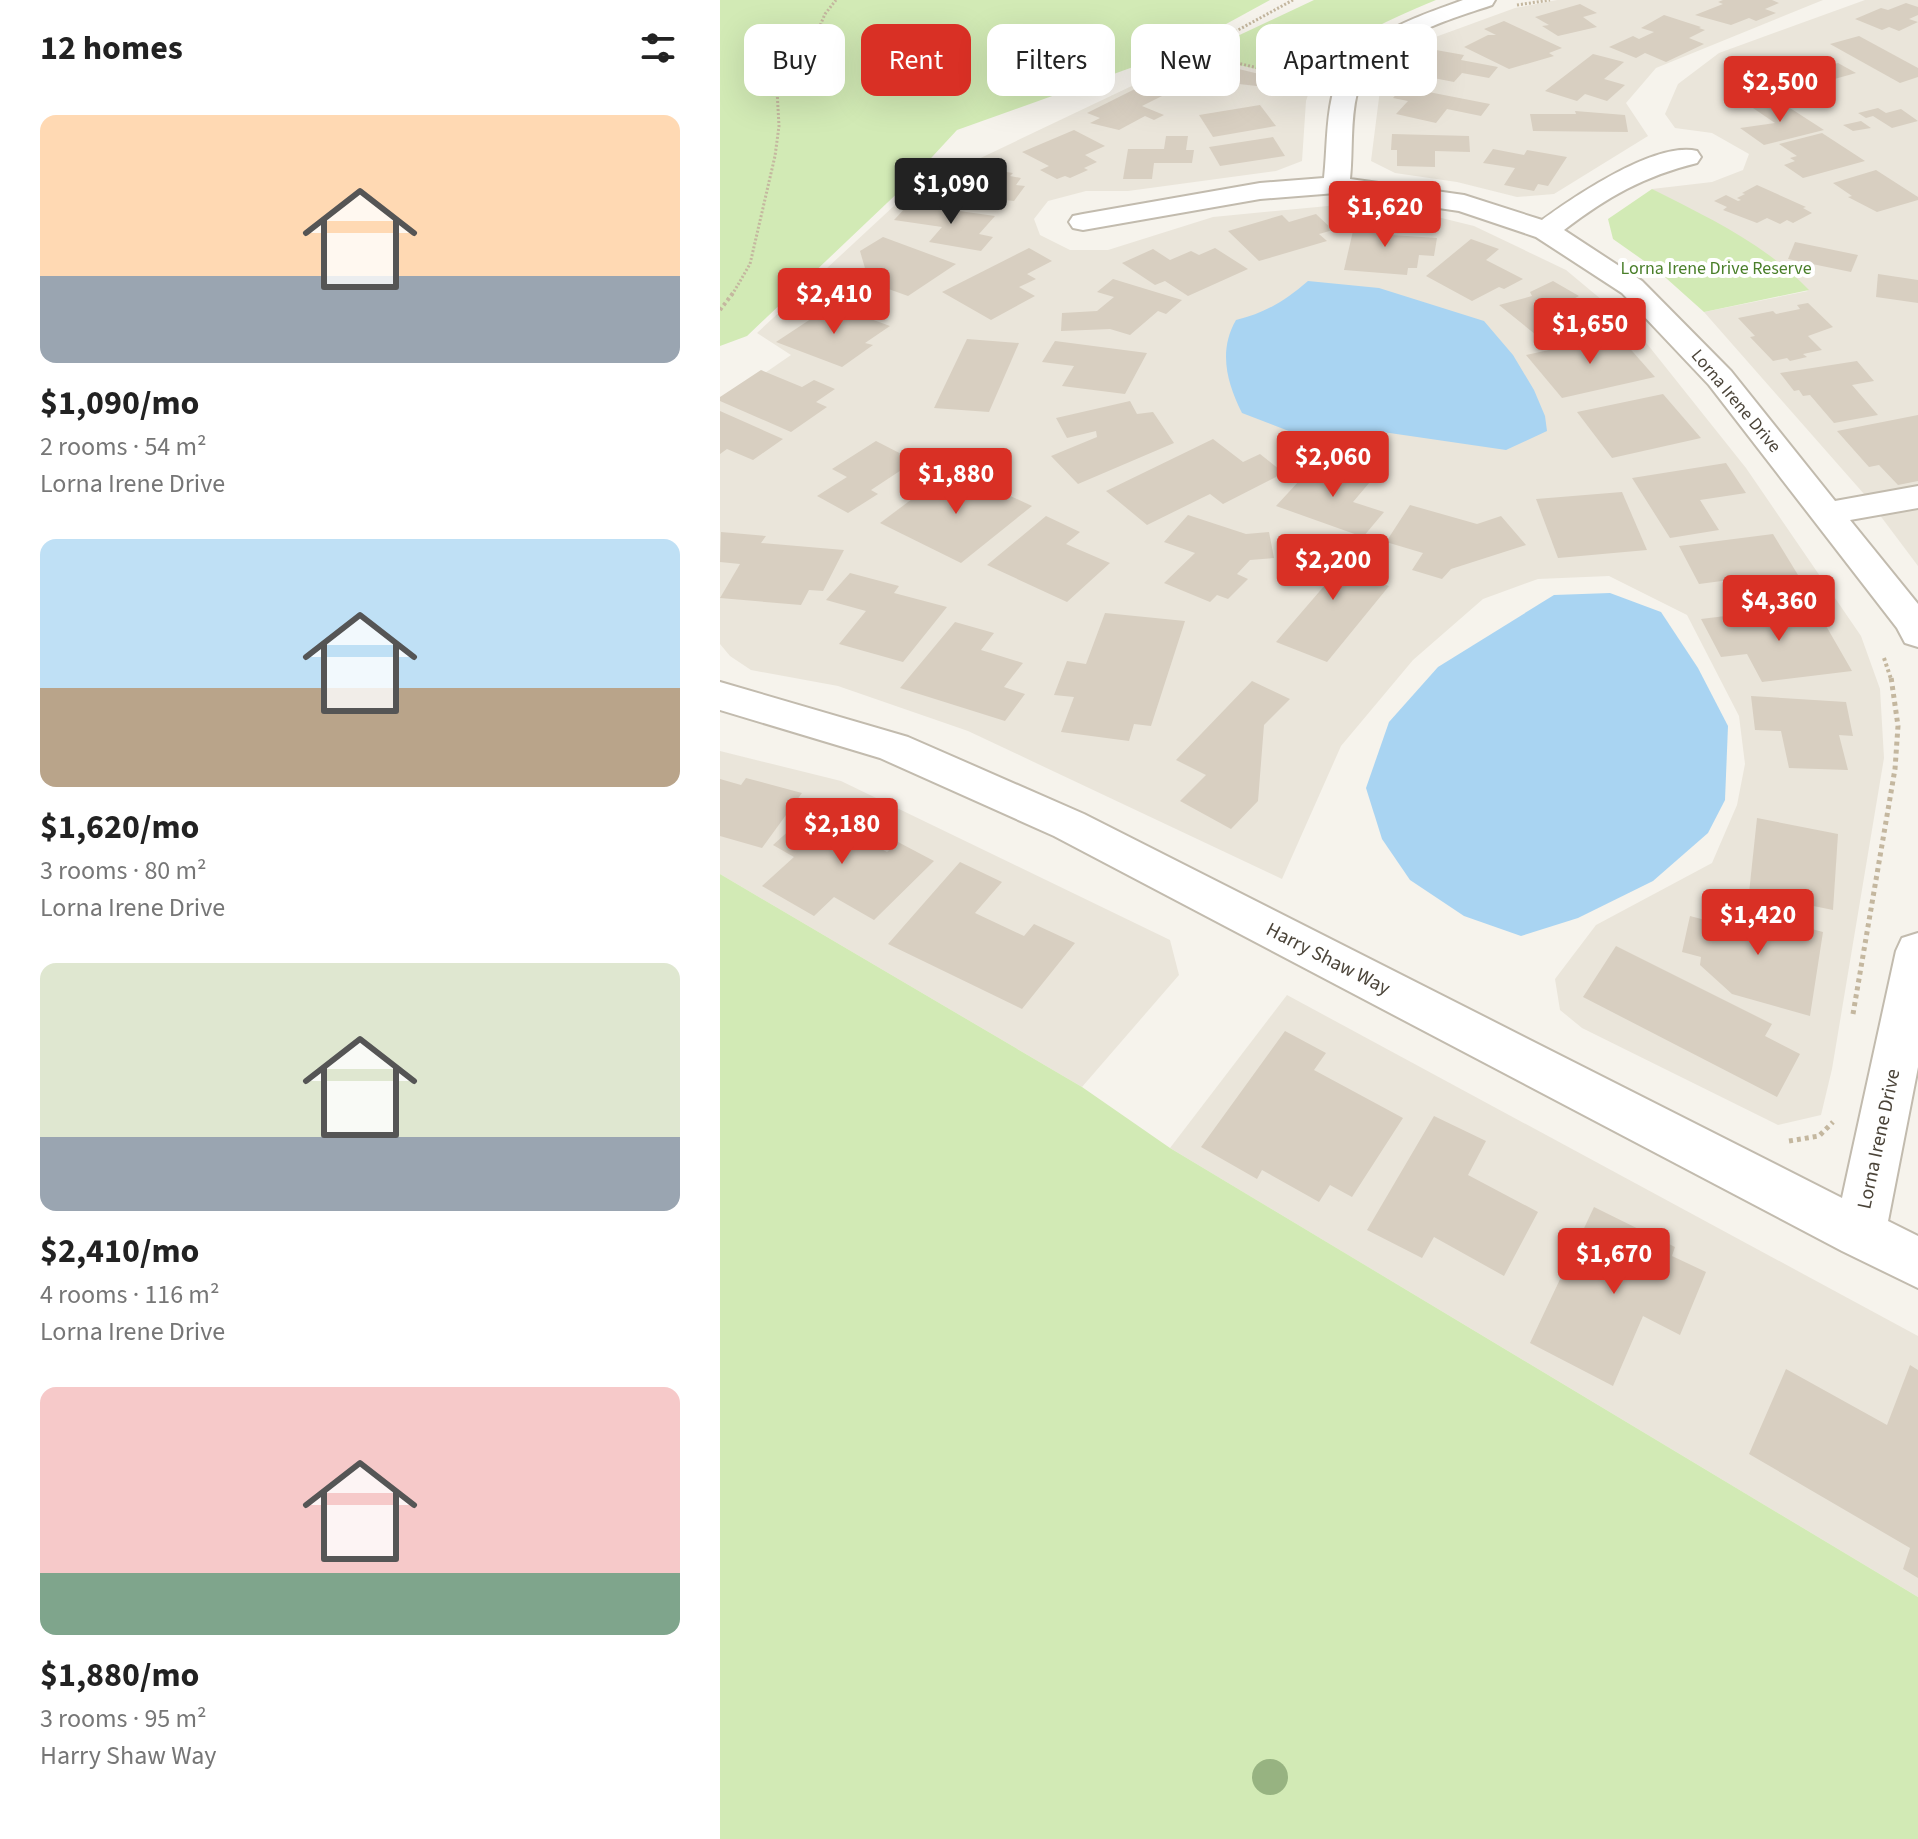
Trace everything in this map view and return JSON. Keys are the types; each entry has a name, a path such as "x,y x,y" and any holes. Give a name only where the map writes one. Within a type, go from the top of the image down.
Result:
{"street":[{"path":"1422,24 1495,3"},
{"path":"1336,185 1345,96"},
{"path":"1546,231 1581,204 1646,168 1688,157"},
{"name":"Lorna Irene Drive","path":"1083,222 1260,191 1336,185 1464,203 1546,231 1632,287 1720,378 1914,624 1918,634"},
{"path":"1827,513 1918,497"},
{"name":"Harry Shaw Way","path":"720,696 894,747 1069,825 1918,1263"},
{"name":"Lorna Irene Drive","path":"1860,1234 1918,951"}],"path":[{"path":"720,310 742,280 754,252 777,143 779,113 774,102 778,86 788,68 814,39 829,6 836,0"},
{"path":"1256,68 1196,53 1293,0"},
{"path":"1495,3 1550,0"},
{"path":"1852,1020 1897,741 1898,726 1891,678 1883,655"},
{"path":"1781,1141 1819,1136 1832,1123 1836,1111"}],"shaded area":[{"path":"1557,0 1823,0 1656,68 1626,103 1648,136 1554,194 1517,197 1457,182 1395,173 1371,161 1379,96 1437,96 1437,36 1515,8"},
{"path":"1865,0 1918,0 1918,566 1864,494 1704,312 1808,291 1652,189 1712,182 1743,170 1749,154 1712,133 1675,128 1665,114 1678,84 1719,53"},
{"path":"1240,65 1256,69 1256,96 1308,96 1302,161 1276,171 1128,191 1086,191 1048,201 1034,219 1040,235 1070,250 1108,250 1213,217 1349,204 1409,210 1474,226 1566,270 1632,325 1746,468 1861,636 1880,689 1884,758 1832,1069 1821,1115 1778,1125 1582,1028 1560,1010 1555,979 1596,925 1712,863 1737,805 1745,764 1739,716 1687,615 1609,576 1538,579 1483,599 1413,660 1341,746 1282,879 968,731 838,686 751,670 730,656 720,644 720,398 726,400 791,355 757,333 909,192 1131,86 1131,96 1240,96"},
{"path":"720,751 841,781 1170,940 1179,975 1082,1087 720,874"},
{"path":"1287,995 1918,1336 1918,1597 1170,1148"}],"green space":[{"path":"720,0 1270,0 1226,24 1131,24 1131,68 1115,73 1115,24 987,24 987,96 1052,96 957,130 907,184 747,336 720,346"},
{"path":"1314,0 1436,0 1383,24 1263,24"},
{"path":"1256,27 1256,69 1240,65 1240,35"},
{"name":"Lorna Irene Drive Reserve","path":"1652,189 1755,245 1809,290 1704,312 1657,270 1613,239 1608,219"},
{"path":"720,874 1082,1087 1170,1148 1918,1597 1918,1839 720,1839"}],"water":[{"path":"1308,281 1379,288 1484,321 1513,355 1534,390 1545,416 1547,431 1506,450 1376,431 1299,435 1242,413 1232,390 1226,355 1230,332 1236,320 1274,305"},
{"path":"1610,593 1661,612 1698,668 1728,726 1725,800 1708,833 1653,881 1578,918 1521,936 1464,916 1410,880 1382,839 1366,788 1389,722 1438,667 1554,595"}],"building":[{"path":"1772,0 1779,3 1765,9 1776,13 1756,21 1749,18 1731,25 1695,15 1723,4 1718,2"},
{"path":"1906,3 1918,7 1918,15 1909,19 1918,22 1899,31 1889,27 1882,30 1855,19 1881,8 1888,10"},
{"path":"1580,4 1597,13 1583,17 1597,27 1558,36 1542,26 1549,25 1535,17"},
{"path":"1664,15 1701,27 1705,30 1689,38 1704,44 1666,62 1645,53 1636,58 1609,47 1633,36 1639,39 1654,32 1641,28"},
{"path":"1504,21 1562,48 1549,53 1554,56 1509,69 1464,47 1488,35 1496,35 1484,29"},
{"path":"1859,36 1918,68 1918,77 1900,83 1830,44"},
{"path":"1437,50 1464,55 1461,60 1498,67 1489,78 1462,73 1454,82 1437,79"},
{"path":"1593,54 1624,62 1604,79 1625,85 1607,101 1585,94 1577,101 1545,91"},
{"path":"1838,63 1856,73 1820,83 1802,73"},
{"path":"1240,69 1256,73 1256,86 1240,84"},
{"path":"1131,91 1131,96 1162,96 1142,106 1164,115 1154,120 1145,116 1119,130 1090,123 1100,118 1087,113"},
{"path":"1437,94 1490,104 1481,116 1447,109 1436,123 1396,114 1408,101 1393,98"},
{"path":"1776,99 1824,130 1764,145 1740,128 1775,123 1750,106"},
{"path":"1260,105 1276,126 1213,137 1199,115"},
{"path":"1878,108 1886,113 1901,109 1918,121 1892,128 1873,116 1866,118 1858,113"},
{"path":"1575,111 1625,115 1628,132 1533,131 1530,114 1576,114"},
{"path":"1861,121 1871,128 1853,131 1843,125"},
{"path":"1074,130 1105,146 1085,155 1097,162 1070,178 1057,179 1040,170 1049,166 1022,152"},
{"path":"1822,133 1865,161 1803,178 1784,165 1795,161 1790,158 1797,156 1779,144"},
{"path":"1392,134 1469,136 1470,152 1435,151 1435,167 1397,166 1397,150 1391,150"},
{"path":"1166,136 1188,136 1186,150 1194,150 1192,163 1154,163 1152,179 1123,179 1128,149 1164,149"},
{"path":"1273,137 1285,156 1220,166 1209,147"},
{"path":"1493,149 1524,155 1527,150 1567,157 1548,186 1538,184 1534,191 1504,185 1515,168 1483,163"},
{"path":"979,168 1013,173 1010,176 1021,178 1016,185 1025,186 1014,201 1004,200 996,210 964,205 967,201 953,199"},
{"path":"1876,170 1918,197 1918,200 1877,212 1848,197 1852,196 1833,183"},
{"path":"1757,185 1806,207 1803,208 1812,213 1793,223 1787,220 1780,224 1767,218 1757,223 1723,210 1727,207 1714,201 1726,195 1741,200 1737,198"},
{"path":"909,204 995,216 979,234 993,237 981,251 929,242 942,227 894,220"},
{"path":"1316,214 1333,230 1319,234 1327,241 1259,261 1228,231 1282,215 1289,222"},
{"path":"1356,218 1394,220 1391,235 1437,238 1434,256 1419,255 1417,268 1408,268 1407,275 1344,270"},
{"path":"883,237 956,264 908,296 869,282 860,251"},
{"path":"1471,239 1499,249 1486,260 1523,279 1472,301 1426,276"},
{"path":"1795,242 1858,255 1851,272 1788,259"},
{"path":"1029,248 1052,261 1027,274 1036,279 1019,287 1035,296 991,320 942,292"},
{"path":"1215,248 1248,269 1188,296 1165,281 1155,285 1122,263 1153,249 1170,260 1191,251 1199,255"},
{"path":"1878,274 1918,280 1918,303 1876,297"},
{"path":"1113,279 1182,300 1166,314 1158,311 1130,335 1110,329 1061,331 1062,313 1097,311 1114,297 1097,292"},
{"path":"1553,281 1579,296 1556,308 1568,317 1583,314 1599,330 1553,341 1548,336 1541,339 1499,305 1532,296 1530,292"},
{"path":"1808,303 1833,327 1808,336 1822,350 1790,361 1787,358 1773,361 1750,337 1755,336 1738,318 1800,309 1797,305"},
{"path":"832,305 890,326 865,343 873,345 842,367 776,342"},
{"path":"1618,335 1655,377 1562,398 1526,355"},
{"path":"967,339 1019,343 989,412 934,408"},
{"path":"1055,341 1147,353 1125,394 1062,386 1074,366 1042,362"},
{"path":"1857,361 1874,381 1852,385 1878,415 1834,423 1810,395 1803,396 1799,390 1794,391 1780,373"},
{"path":"761,370 802,387 814,380 835,389 816,402 827,407 791,432 720,401 720,397"},
{"path":"1663,394 1701,438 1612,458 1577,412"},
{"path":"1130,401 1137,414 1153,412 1174,443 1078,484 1051,456 1097,437 1096,431 1067,438 1056,418"},
{"path":"720,411 783,439 753,460 727,449 720,454"},
{"path":"1918,415 1918,481 1898,485 1879,465 1869,467 1837,431"},
{"path":"1213,439 1243,462 1260,454 1284,473 1223,504 1210,494 1147,525 1106,491"},
{"path":"876,441 915,461 871,490 878,494 848,513 817,496 847,477 832,469"},
{"path":"1336,463 1375,476 1353,502 1384,512 1363,537 1276,506 1311,468 1327,473"},
{"path":"1726,463 1746,493 1700,500 1719,530 1670,538 1632,478"},
{"path":"952,469 1032,506 961,563 880,523"},
{"path":"1622,492 1647,550 1558,558 1536,499"},
{"path":"1410,505 1477,524 1501,516 1526,545 1451,569 1442,579 1412,570 1423,553 1386,542"},
{"path":"1188,515 1246,534 1269,532 1274,558 1250,560 1237,574 1248,579 1228,599 1217,595 1210,602 1164,583 1195,553 1164,542"},
{"path":"1046,516 1080,532 1066,544 1110,563 1067,602 987,565"},
{"path":"721,532 766,536 761,543 844,550 823,591 809,590 801,605 720,598 740,564 720,562"},
{"path":"1773,534 1809,593 1750,601 1737,579 1699,584 1679,546"},
{"path":"1319,544 1381,567 1370,579 1389,586 1327,662 1276,642 1325,585 1293,573"},
{"path":"850,573 899,586 894,593 947,607 903,662 839,644 866,611 826,600"},
{"path":"1814,605 1852,671 1762,682 1747,654 1721,657 1701,619"},
{"path":"1105,613 1185,621 1151,726 1134,724 1129,741 1061,732 1074,697 1054,695 1067,661 1086,664"},
{"path":"955,622 994,633 981,650 1023,663 1004,687 1025,694 1005,721 900,688"},
{"path":"1252,681 1290,699 1264,725 1258,801 1231,829 1180,801 1206,775 1176,760"},
{"path":"1751,696 1846,702 1853,736 1839,735 1848,770 1789,768 1781,731 1755,730"},
{"path":"746,778 802,793 762,848 720,836 720,779 741,785"},
{"path":"822,801 864,824 853,834 887,852 898,842 934,861 874,920 834,897 814,916 762,886 794,857 773,845"},
{"path":"1757,818 1838,834 1833,910 1749,893"},
{"path":"960,862 1002,882 975,913 1024,936 1034,924 1075,943 1022,1009 888,944"},
{"path":"1713,903 1823,932 1810,1016 1732,994 1700,965 1701,957 1682,952 1690,916 1709,921"},
{"path":"1616,946 1772,1024 1765,1036 1800,1054 1777,1097 1583,997"},
{"path":"1285,1031 1326,1053 1314,1070 1403,1118 1352,1197 1330,1185 1319,1202 1262,1170 1257,1179 1201,1147"},
{"path":"1434,1116 1486,1141 1468,1175 1538,1212 1504,1276 1434,1237 1422,1258 1367,1230"},
{"path":"1594,1207 1675,1247 1672,1256 1706,1272 1680,1335 1643,1316 1613,1386 1530,1343"},
{"path":"1910,1365 1918,1370 1918,1578 1903,1569 1910,1548 1749,1454 1786,1369 1887,1425"}]}
